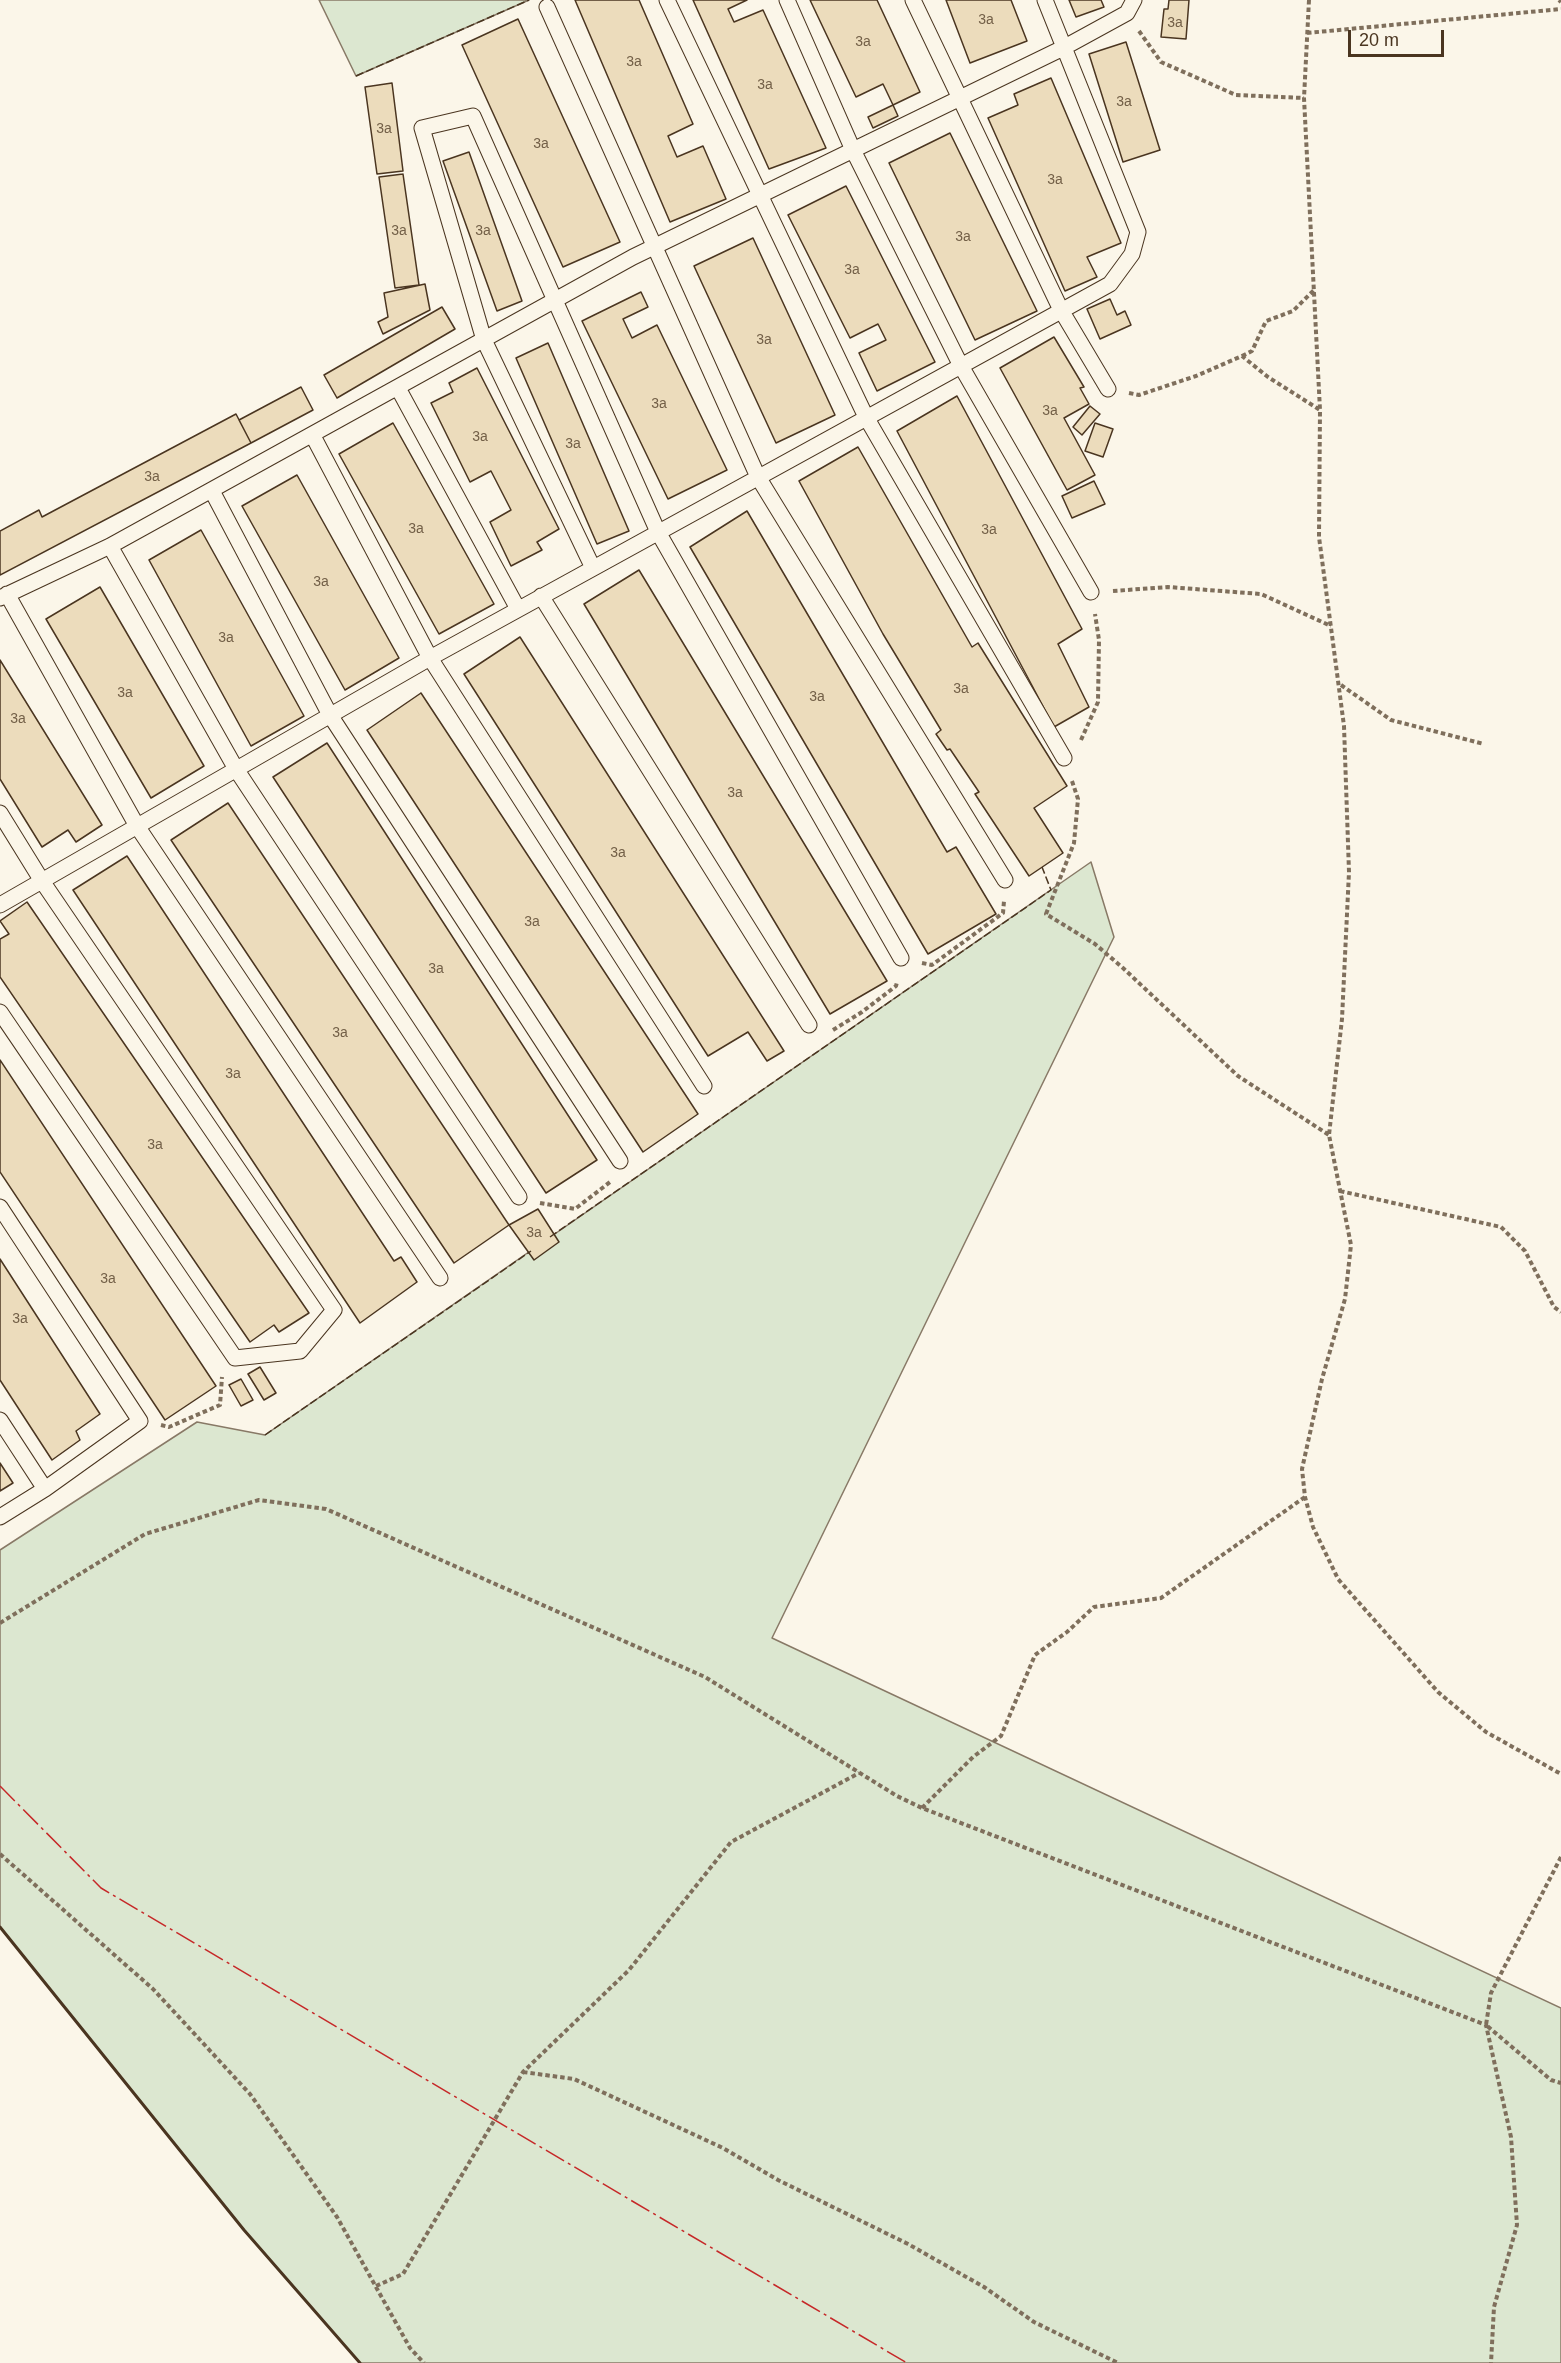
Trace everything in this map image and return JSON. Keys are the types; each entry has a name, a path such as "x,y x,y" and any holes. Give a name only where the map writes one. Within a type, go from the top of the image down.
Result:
{"lane":[{"path":"668,0 759,196 866,417 1064,758"},
{"path":"787,0 853,150 961,366 1091,592"},
{"path":"913,0 1061,310 1108,389"},
{"path":"0,905 430,658 1110,284 1132,254 1138,232 1063,48 1046,0"},
{"path":"440,1278 137,826 3,596 110,546 654,247 1063,48 1130,6"},
{"path":"547,8 758,477 1005,880"},
{"path":"593,568 484,340 422,128 473,116 658,532 901,958"},
{"path":"398,388 519,609"},
{"path":"313,436 430,658 704,1086"},
{"path":"212,491 330,716 620,1161"},
{"path":"110,546 236,769 519,1197"},
{"path":"541,596 809,1025"},
{"path":"0,813 42,881 334,1310 300,1350 235,1358 0,1012"},
{"path":"0,1207 140,1421 45,1489 0,1517"},
{"path":"0,1420 45,1489"}],"path":[{"path":"1309,0 1304,98 1320,411 1319,537 1344,726 1349,872 1342,1019 1329,1135 1351,1245 1345,1299 1322,1379 1302,1469 1305,1497 1313,1527 1338,1579 1438,1692 1486,1732 1561,1774"},
{"path":"1130,6 1161,62 1236,95 1304,98"},
{"path":"1307,33 1561,9"},
{"path":"1108,389 1139,395 1196,376 1242,356 1252,351 1266,321 1293,311 1315,289"},
{"path":"1242,356 1268,377 1320,411"},
{"path":"1329,1135 1238,1076 1124,968 1095,944 1046,914 1074,843 1078,799 1064,758 1083,738 1098,702 1099,640 1091,592 1168,587 1261,594 1331,626"},
{"path":"1340,685 1391,720 1484,744"},
{"path":"519,1197 550,1206 575,1209 612,1181 620,1161"},
{"path":"1340,1191 1501,1227 1525,1251 1554,1307 1561,1311"},
{"path":"140,1421 169,1427 220,1405 223,1372 235,1358"},
{"path":"922,1808 973,1757 1001,1736 1035,1654 1068,1632 1094,1607 1161,1598 1305,1497"},
{"path":"0,1623 144,1534 259,1500 326,1509 705,1677 859,1773 922,1808 1486,2025 1551,2080 1561,2083"},
{"path":"376,2286 403,2274 523,2072 629,1970 731,1842 859,1773"},
{"path":"0,1854 153,1989 250,2094 337,2217 410,2348 424,2363"},
{"path":"1491,2363 1494,2307 1517,2224 1511,2137 1486,2025 1491,1993 1561,1857"},
{"path":"523,2072 574,2079 723,2148 778,2180 975,2281 1034,2322 1118,2363"}],"green space":[{"path":"319,0 529,0 356,76"},
{"path":"1091,862 1114,937 772,1638 1561,2008 1561,2363 360,2363 244,2230 0,1927 0,1550 197,1422 265,1435"}],"building":[{"path":"575,0 639,0 693,124 668,136 677,157 703,146 726,199 670,222"},
{"path":"693,0 747,0 728,9 734,22 763,10 826,148 769,169"},
{"path":"810,0 877,0 920,92 893,105 883,84 856,97"},
{"path":"946,0 1011,0 1027,41 970,63"},
{"path":"1069,0 1101,0 1104,7 1076,17"},
{"path":"1169,0 1189,0 1186,39 1161,37 1164,9 1168,9"},
{"path":"518,19 620,242 563,267 462,45"},
{"path":"1126,42 1160,150 1123,162 1089,54"},
{"path":"1051,78 1121,243 1087,257 1097,277 1065,291 988,118 1018,105 1014,94"},
{"path":"392,83 403,171 377,174 365,87"},
{"path":"893,105 898,116 873,128 868,117"},
{"path":"950,133 1037,311 975,340 889,163"},
{"path":"469,152 522,301 497,311 443,161"},
{"path":"403,174 419,285 395,288 379,177"},
{"path":"846,186 935,362 877,391 859,353 886,340 878,324 850,338 788,215"},
{"path":"753,238 835,415 776,443 694,266"},
{"path":"425,284 430,310 383,334 378,322 388,317 384,293"},
{"path":"641,292 648,307 623,319 632,338 657,325 727,470 668,499 582,321"},
{"path":"1110,299 1117,315 1125,311 1131,325 1100,339 1087,309"},
{"path":"442,307 455,329 337,398 324,375"},
{"path":"1054,337 1084,387 1080,388 1089,404 1064,418 1095,475 1067,490 1000,368"},
{"path":"548,343 629,531 597,544 516,358"},
{"path":"477,368 559,529 537,542 542,550 511,566 490,522 511,510 491,471 470,482 431,403 453,392 449,383"},
{"path":"301,387 313,410 251,443 239,420"},
{"path":"957,396 1082,629 1058,644 1089,707 1054,727 897,431"},
{"path":"1090,406 1100,414 1082,435 1073,427"},
{"path":"236,414 251,443 0,575 0,531 39,510 42,517"},
{"path":"393,423 494,604 439,634 339,454"},
{"path":"1095,423 1113,429 1103,457 1085,451"},
{"path":"858,447 972,647 978,643 1067,786 1034,808 1063,853 1029,876 975,794 979,792 950,749 947,750 936,734 941,730 883,634 799,481"},
{"path":"297,475 399,658 345,690 242,506"},
{"path":"1094,481 1105,504 1072,518 1062,496"},
{"path":"747,511 947,852 956,847 996,914 928,954 690,547"},
{"path":"201,530 304,716 251,746 149,560"},
{"path":"639,570 887,981 830,1014 584,604"},
{"path":"100,587 204,766 151,798 46,619"},
{"path":"520,637 784,1051 767,1061 748,1032 708,1056 464,674"},
{"path":"0,660 102,825 76,842 68,830 42,847 0,779"},
{"path":"421,693 698,1114 643,1152 367,730"},
{"path":"327,743 597,1160 546,1193 273,777"},
{"path":"228,803 509,1225 454,1263 171,840"},
{"path":"127,856 394,1261 401,1257 417,1282 360,1323 73,890"},
{"path":"27,902 309,1313 279,1332 274,1325 250,1342 0,977 0,939 9,934 0,921"},
{"path":"0,1060 216,1386 165,1420 0,1172"},
{"path":"538,1209 559,1242 534,1260 509,1225"},
{"path":"0,1259 100,1414 76,1431 80,1440 52,1460 0,1380"},
{"path":"260,1367 276,1393 264,1400 248,1374"},
{"path":"241,1379 253,1400 241,1406 229,1385"},
{"path":"0,1463 13,1483 0,1491"}],"fence":[{"path":"356,76 529,0"},
{"path":"550,1237 1051,890 1042,867"},
{"path":"265,1435 531,1251"}],"wall":[{"path":"0,1927 244,2230 360,2363"}],"power":[{"path":"0,1786 101,1888 907,2363"}]}
